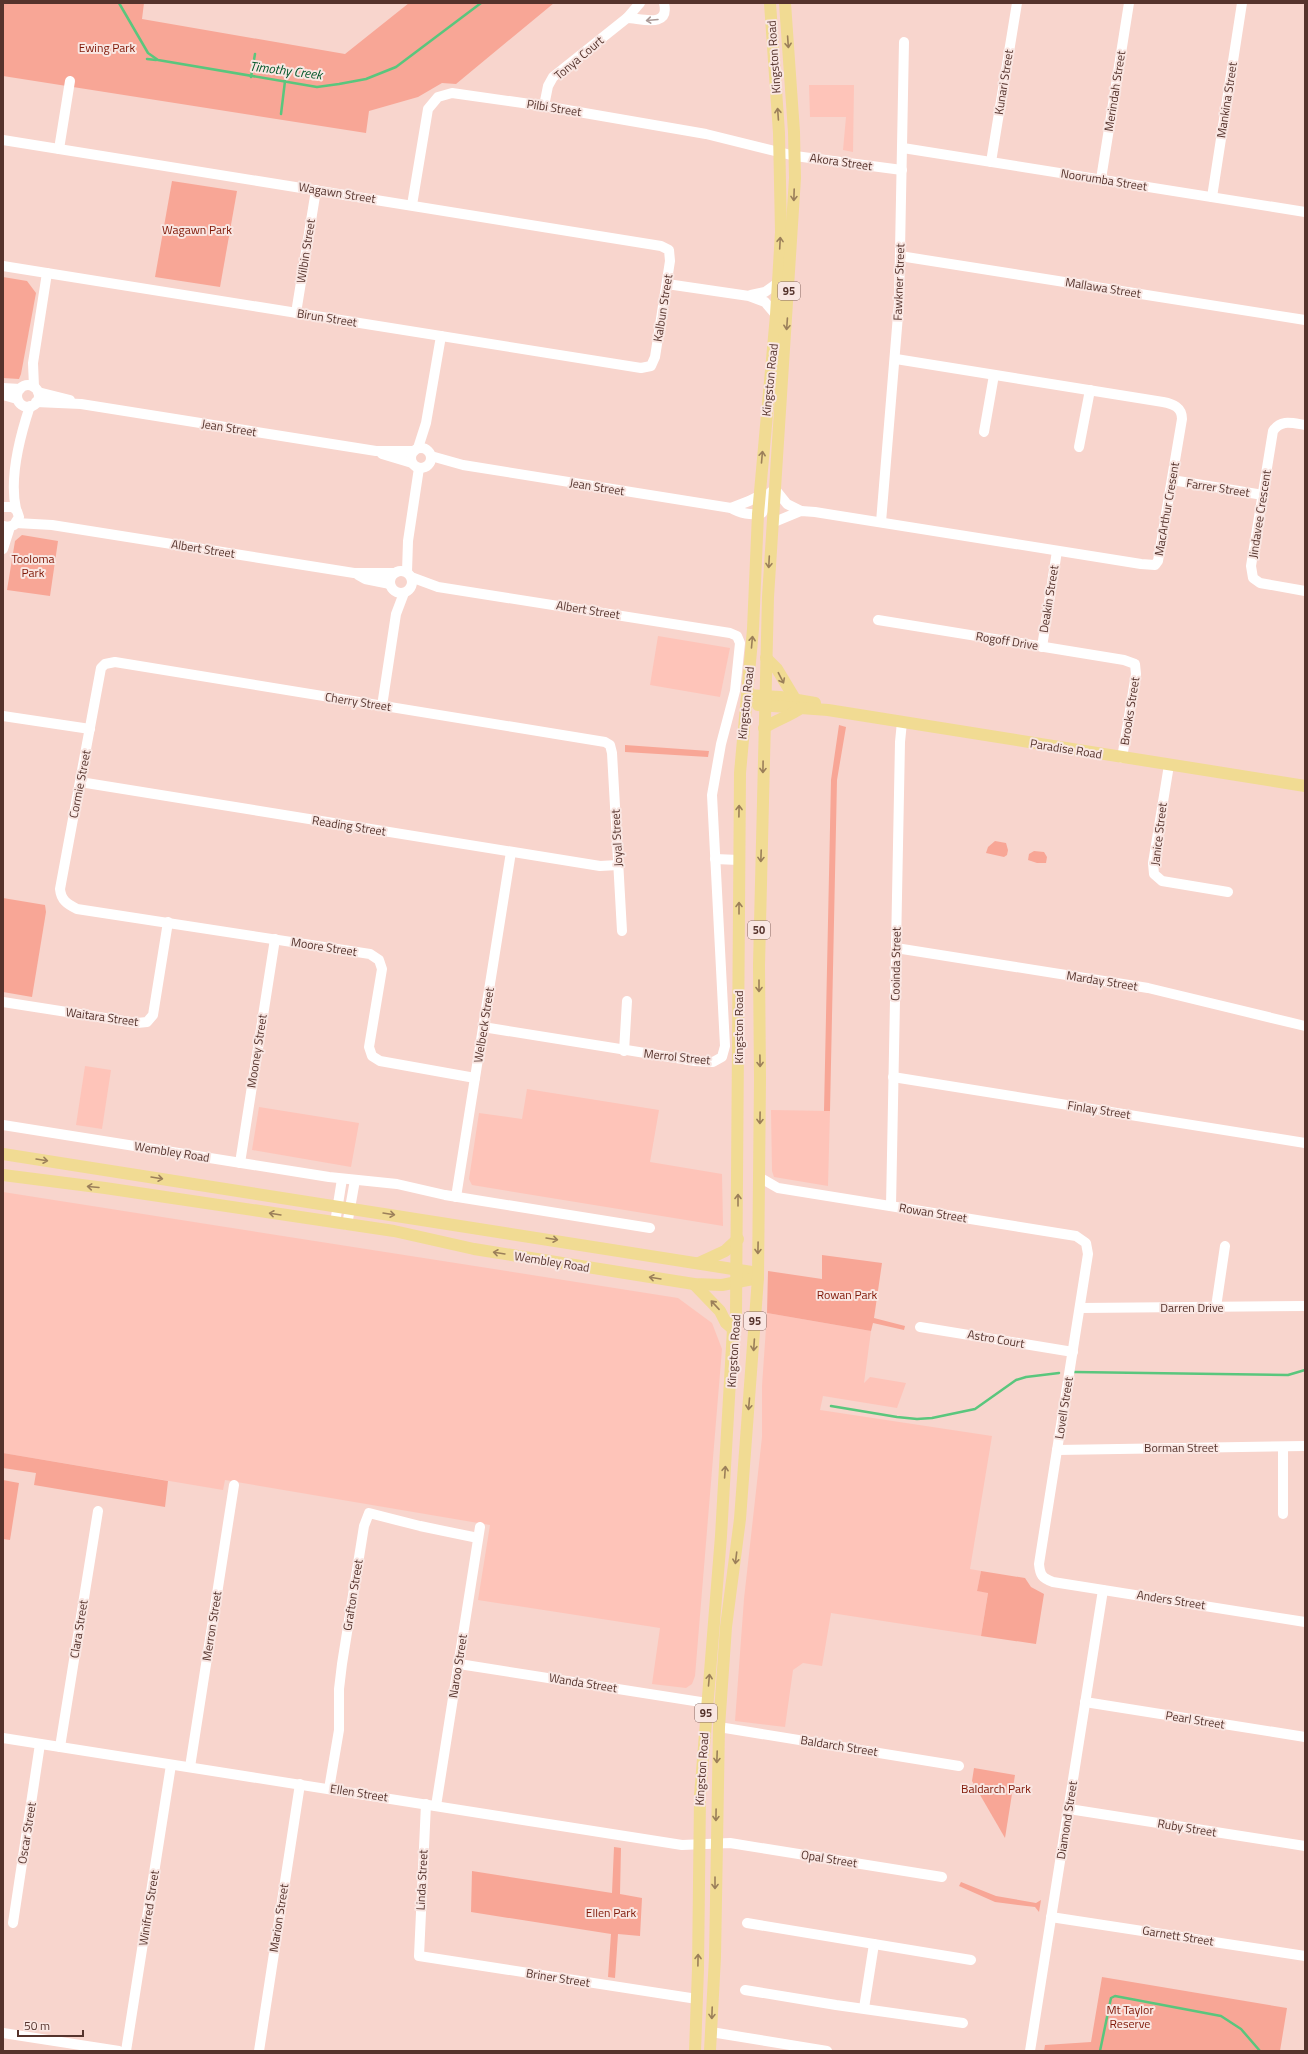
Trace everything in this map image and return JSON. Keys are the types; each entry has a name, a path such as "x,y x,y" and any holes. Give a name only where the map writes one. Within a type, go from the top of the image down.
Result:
{"main road":[{"name":"Kingston Road","path":"695,2051 700,1796 720,1543 738,1269 740,773 753,629 759,496 779,282 781,232 780,153 770,3"},
{"name":"Kingston Road","path":"710,2051 715,1957 715,1844 719,1727 726,1627 740,1519 758,1275 759,965 766,658 772,523 793,226 795,156 785,3"},
{"path":"764,728 778,719 792,715 798,704 777,669 766,658"},
{"name":"Paradise Road","path":"747,699 798,704 1122,758 1305,786"},
{"name":"Wembley Road","path":"3,1154 738,1269 758,1275"},
{"name":"Wembley Road","path":"3,1176 105,1188 394,1231 474,1249 694,1284 715,1286 737,1282 758,1275"},
{"path":"699,1263 725,1250 738,1239"},
{"path":"694,1284 720,1311 726,1323 733,1329"}],"street":[{"name":"Tonya Court","path":"544,106 548,86 553,77 627,18 640,3"},
{"path":"627,18 653,21 659,19 664,14 664,3"},
{"name":"Kunari Street","path":"991,162 1017,3"},
{"name":"Merindah Street","path":"1101,179 1129,3"},
{"name":"Mankina Street","path":"1212,197 1242,3"},
{"name":"Fawkner Street","path":"881,522 896,359 903,148 904,42"},
{"path":"59,149 70,81"},
{"name":"Pilbi Street","path":"412,205 428,109 438,98 452,93 544,106 706,134 780,153"},
{"name":"Wagawn Street","path":"3,140 661,246 669,250"},
{"name":"Noorumba Street","path":"903,148 1305,212"},
{"name":"Akora Street","path":"780,153 902,170"},
{"name":"Wilbin Street","path":"296,313 316,190"},
{"name":"Kalbun Street","path":"651,366 655,357 667,284 670,261 669,250"},
{"name":"Mallawa Street","path":"900,256 1305,320"},
{"name":"Birun Street","path":"3,266 641,368 651,366"},
{"path":"3,550 10,525 18,517 13,490 47,273"},
{"path":"749,296 766,292 779,282"},
{"path":"667,284 749,296 766,302 776,315"},
{"path":"416,466 426,467 424,454 426,423 441,336"},
{"name":"MacArthur Cresent","path":"775,488 787,504 801,511 881,522 1141,564 1155,564 1160,554 1182,419 1180,410 1172,404 1163,402 896,359"},
{"path":"984,432 994,375"},
{"name":"Jean Street","path":"3,388 28,396"},
{"path":"1080,447 1090,390"},
{"name":"Jean Street","path":"3,396 28,396 70,400 81,404 376,451 424,454 463,465 731,508 738,512 758,514"},
{"name":"Jindavee Crescent","path":"1305,425 1286,422 1280,424 1273,431 1251,566 1253,578 1260,583 1305,591"},
{"name":"Jean Street","path":"376,451 416,466"},
{"path":"403,573 416,466 411,457 424,454"},
{"name":"Farrer Street","path":"1172,480 1263,495"},
{"path":"758,514 765,509 767,495 775,488"},
{"path":"3,507 13,490"},
{"path":"731,508 759,496"},
{"name":"Albert Street","path":"3,507 10,506 23,516 52,525 354,573 403,573 438,587"},
{"path":"772,523 801,511"},
{"name":"Albert Street","path":"10,525 52,525"},
{"name":"Deakin Street","path":"1042,647 1057,551"},
{"name":"Albert Street","path":"354,573 366,579 400,589 438,587 730,633 737,636"},
{"path":"400,589 412,583 403,573"},
{"path":"382,706 400,589 391,578 403,573"},
{"name":"Rogoff Drive","path":"878,620 1124,660 1136,664"},
{"name":"Merrol Street","path":"483,1027 624,1051 704,1062 715,1062 722,1057 724,1043 712,789 737,677 740,647 737,636"},
{"name":"Cherry Street","path":"105,664 115,662 600,740 610,745"},
{"name":"Cormie Street","path":"66,903 61,895 60,889 99,675 101,668 105,664"},
{"name":"Brooks Street","path":"1122,758 1136,674 1136,664"},
{"path":"3,716 90,729"},
{"name":"Cooinda Street","path":"890,1206 902,722"},
{"name":"Joyal Street","path":"610,745 612,752 622,931"},
{"name":"Janice Street","path":"1169,765 1153,863 1154,874 1162,881 1228,892"},
{"name":"Reading Street","path":"80,782 600,866 618,865"},
{"name":"Welbeck Street","path":"456,1197 511,852"},
{"path":"715,859 739,860"},
{"name":"Moore Street","path":"66,903 77,909 370,954 379,960 382,969 369,1047 372,1056 380,1061 475,1078"},
{"name":"Waitara Street","path":"3,1002 137,1024 147,1022 153,1015 168,922"},
{"name":"Mooney Street","path":"240,1163 275,939"},
{"name":"Marday Street","path":"896,948 1148,988 1305,1026"},
{"path":"624,1051 627,1001"},
{"name":"Finlay Street","path":"893,1076 1305,1143"},
{"name":"Wembley Road","path":"3,1126 342,1179 391,1184 456,1197 650,1228"},
{"name":"Rowan Street","path":"759,1177 778,1188 1076,1236 1086,1243"},
{"path":"342,1179 344,1207"},
{"path":"341,1224 344,1207 355,1180"},
{"name":"Rowan Street","path":"759,1194 778,1188"},
{"name":"Lovell Street","path":"1040,1573 1039,1564 1088,1254 1086,1243"},
{"path":"1216,1307 1224,1246"},
{"name":"Darren Drive","path":"1080,1308 1305,1306"},
{"name":"Astro Court","path":"920,1326 1072,1352"},
{"name":"Borman Street","path":"1057,1450 1305,1446"},
{"path":"1283,1447 1283,1514"},
{"name":"Merron Street","path":"190,1767 234,1485"},
{"name":"Clara Street","path":"60,1747 98,1511"},
{"name":"Grafton Street","path":"329,1788 339,1730 339,1689 342,1664 364,1526 369,1513 420,1526 478,1538"},
{"name":"Naroo Street","path":"431,1805 458,1664 480,1527"},
{"name":"Anders Street","path":"1040,1573 1044,1579 1053,1582 1305,1622"},
{"name":"Diamond Street","path":"1030,2051 1103,1590"},
{"name":"Wanda Street","path":"458,1664 707,1703"},
{"name":"Pearl Street","path":"1085,1702 1305,1737"},
{"name":"Baldarch Street","path":"719,1727 959,1766"},
{"name":"Ellen Street","path":"3,1738 171,1765 329,1788 682,1845 715,1844"},
{"name":"Oscar Street","path":"13,1923 40,1744"},
{"name":"Winifred Street","path":"126,2051 171,1765"},
{"name":"Marion Street","path":"259,2051 300,1784"},
{"name":"Linda Street","path":"419,1956 431,1805"},
{"name":"Ruby Street","path":"1068,1809 1305,1846"},
{"name":"Opal Street","path":"715,1844 730,1843 942,1877"},
{"name":"Garnett Street","path":"1051,1917 1305,1956"},
{"path":"747,1923 971,1960"},
{"path":"864,2008 874,1944"},
{"name":"Briner Street","path":"419,1956 697,1999"},
{"path":"745,1990 836,2005 963,2023"},
{"path":"711,2032 827,2051"},
{"path":"3,2033 119,2051"}],"shaded area":[{"path":"809,85 854,85 853,152 843,150 846,117 810,117"},
{"path":"658,636 730,648 720,697 650,685"},
{"path":"85,1066 111,1070 102,1129 76,1125"},
{"path":"527,1089 659,1110 650,1162 722,1174 723,1226 472,1185 469,1179 479,1113 522,1119"},
{"path":"259,1107 359,1123 351,1167 252,1150"},
{"path":"771,1110 830,1111 828,1186 774,1177 772,1171"},
{"path":"3,1192 678,1298 712,1323 722,1349 695,1676 692,1684 686,1688 652,1684 660,1628 478,1600 490,1525 225,1480 223,1490 3,1453"},
{"path":"767,1313 871,1331 864,1383 870,1377 906,1383 897,1408 823,1396 820,1410 992,1436 970,1569 981,1571 977,1591 988,1592 981,1636 831,1613 822,1666 803,1663 793,1670 785,1727 735,1721 744,1599 762,1437 762,1386"}],"green space":[{"name":"Ewing Park","path":"3,3 144,3 142,19 345,54 409,3 554,3 456,84 442,83 418,97 369,111 366,133 3,76"},
{"name":"Wagawn Park","path":"172,181 237,191 220,287 155,277"},
{"path":"3,277 27,281 36,293 19,379 3,378"},
{"name":"Tooloma Park","path":"22,535 58,541 50,596 7,590 15,541"},
{"path":"839,725 846,727 837,780 830,1111 824,1111 831,780"},
{"path":"625,745 709,751 708,757 625,752"},
{"path":"995,841 1006,843 1008,850 1007,855 1004,857 986,853 988,847"},
{"path":"1034,851 1044,852 1047,857 1046,863 1037,863 1028,860 1029,854"},
{"path":"3,898 45,905 46,912 32,997 3,992"},
{"name":"Rowan Park","path":"822,1255 882,1263 874,1318 905,1326 904,1330 873,1323 871,1331 767,1313 768,1271 822,1279"},
{"path":"3,1453 168,1481 165,1507 34,1485 36,1473 3,1468"},
{"path":"3,1480 19,1483 10,1540 3,1539"},
{"path":"981,1571 1025,1578 1031,1587 1044,1594 1036,1644 981,1636 988,1593 977,1591"},
{"name":"Baldarch Park","path":"974,1768 1015,1775 1005,1838 972,1781"},
{"name":"Ellen Park","path":"614,1847 621,1848 620,1894 642,1898 640,1936 618,1934 615,1978 608,1977 611,1934 471,1912 472,1871 612,1893"},
{"path":"961,1882 996,1896 1036,1903 1041,1900 1039,1912 1035,1907 995,1902 959,1886"},
{"name":"Mt Taylor Reserve","path":"1102,1977 1287,2008 1280,2051 1044,2051 1045,2045 1091,2042"}],"waterway":[{"name":"Timothy Creek","path":"119,3 148,53 158,60 317,87 366,79 396,67 481,3"},
{"path":"251,77 255,54"},
{"name":"Timothy Creek","path":"147,59 156,60"},
{"path":"281,114 285,81"},
{"path":"1074,1372 1288,1375 1305,1370"},
{"path":"831,1406 897,1417 917,1419 932,1418 975,1409 1016,1380 1026,1377 1059,1373"},
{"path":"1100,2051 1111,1998 1115,1996 1221,2016 1241,2029 1260,2051"}]}
